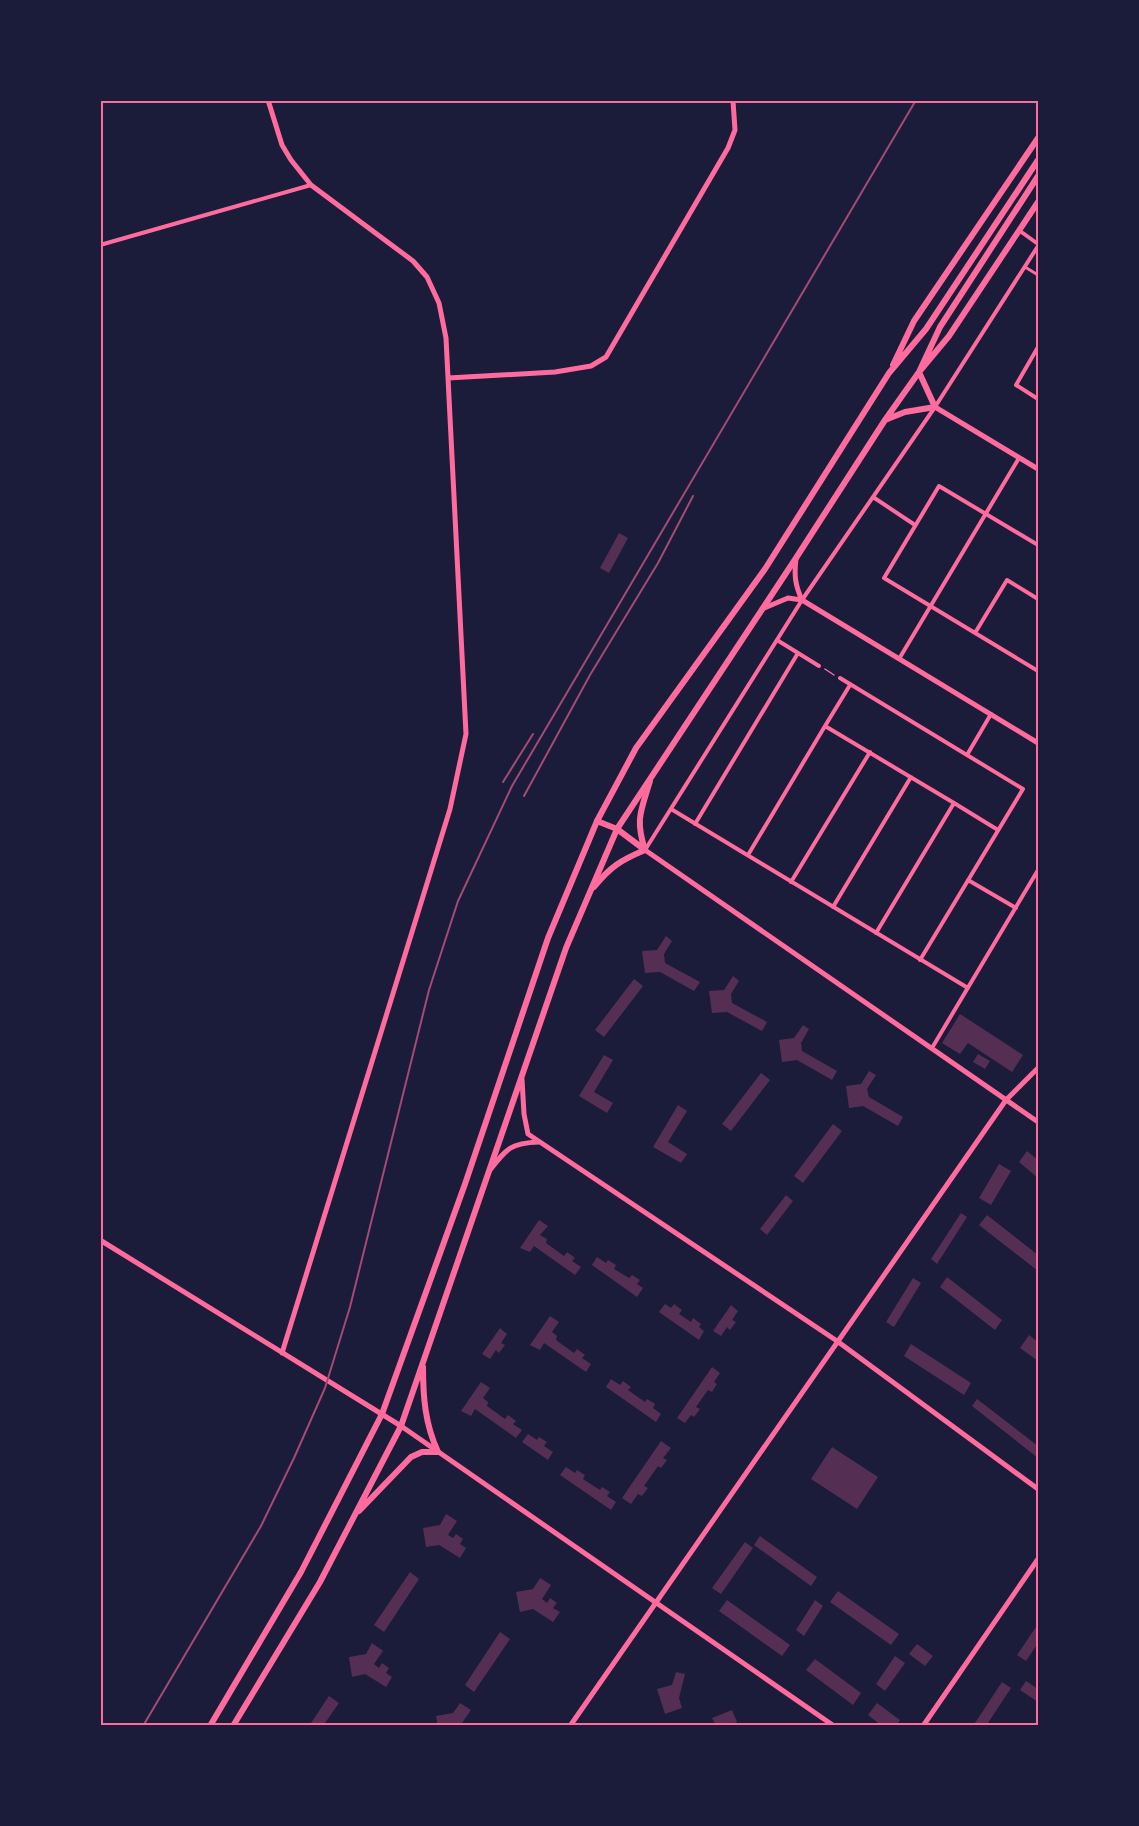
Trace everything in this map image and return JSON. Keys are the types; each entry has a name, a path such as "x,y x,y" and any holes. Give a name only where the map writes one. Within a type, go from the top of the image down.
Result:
{"main road":[{"path":"889,374 914,321 1038,138"},
{"path":"210,1725 301,1572 382,1414 465,1184 548,939 597,821 636,748 765,569 889,374 926,329 1038,160"},
{"path":"885,420 905,412 935,407 919,372 940,327 1038,176"},
{"path":"233,1725 320,1582 401,1426 566,948 617,829 885,420 919,372 949,336 1038,202"},
{"path":"645,850 640,835 640,810 652,774"},
{"path":"597,821 617,829 645,850"},
{"path":"590,892 606,871 623,859 645,850"},
{"path":"353,1518 411,1457 422,1452 438,1452 427,1425 423,1400 423,1362"}],"street":[{"path":"268,100 282,145 311,185 413,261 427,278 439,303 446,338 466,734 450,809 282,1353"},
{"path":"448,378 555,372 591,366 606,357 728,148 735,130 733,101"},
{"path":"100,245 311,185"},
{"path":"1020,231 1038,245 1025,267 935,407 802,600 645,850 1038,1122"},
{"path":"1025,267 1038,275"},
{"path":"1038,347 1016,385 1038,399"},
{"path":"935,407 1038,469"},
{"path":"899,659 1019,457"},
{"path":"1038,545 939,486 884,578 1038,670"},
{"path":"873,497 915,525"},
{"path":"796,558 794,575 802,600"},
{"path":"975,633 1007,580 1038,599"},
{"path":"762,609 788,598 802,600 1038,743"},
{"path":"777,640 819,666"},
{"path":"695,824 798,653"},
{"path":"840,678 1023,789 920,960"},
{"path":"748,855 850,685"},
{"path":"967,755 991,714"},
{"path":"825,726 998,830"},
{"path":"791,882 870,752"},
{"path":"833,907 911,777"},
{"path":"876,933 954,803"},
{"path":"671,809 968,988"},
{"path":"932,1048 1038,870"},
{"path":"968,880 1016,908"},
{"path":"570,1725 1006,1100 1038,1068"},
{"path":"522,1079 524,1114 528,1134 837,1341 1038,1489"},
{"path":"489,1172 504,1152 520,1143 540,1142"},
{"path":"100,1240 401,1426 834,1725"},
{"path":"923,1725 1038,1559"}],"path":[{"path":"819,666 840,678"}],"building":[{"path":"619,533 628,538 609,573 600,568"},
{"path":"666,936 672,941 664,954 665,963 700,982 694,991 660,972 645,973 642,951 657,950"},
{"path":"733,976 739,981 731,994 732,1003 767,1022 762,1031 727,1012 712,1013 709,991 724,990"},
{"path":"634,979 643,986 604,1037 595,1030"},
{"path":"960,1014 1023,1055 1012,1072 968,1043 960,1054 942,1043"},
{"path":"803,1025 809,1029 801,1043 802,1051 837,1071 832,1080 797,1060 782,1062 779,1040 794,1038"},
{"path":"978,1054 990,1061 985,1069 973,1062"},
{"path":"604,1055 613,1060 594,1092 613,1103 607,1113 579,1096"},
{"path":"869,1071 876,1075 867,1089 869,1097 903,1117 898,1126 863,1106 849,1108 846,1086 861,1084"},
{"path":"761,1073 770,1080 731,1131 722,1124"},
{"path":"678,1105 687,1111 668,1142 687,1154 681,1163 653,1147"},
{"path":"833,1124 842,1131 803,1183 794,1176"},
{"path":"1027,1151 1038,1160 1038,1178 1019,1162"},
{"path":"999,1164 1011,1171 991,1205 979,1198"},
{"path":"786,1195 793,1201 767,1235 760,1229"},
{"path":"961,1213 967,1217 937,1264 931,1259"},
{"path":"987,1215 1038,1255 1038,1271 979,1225"},
{"path":"539,1220 548,1226 540,1235 547,1239 546,1243 564,1256 567,1252 575,1258 572,1261 581,1267 575,1275 534,1246 530,1252 520,1248"},
{"path":"597,1257 606,1263 608,1260 616,1265 614,1269 629,1278 632,1275 640,1280 637,1284 643,1288 637,1297 592,1265"},
{"path":"947,1277 1002,1320 995,1330 940,1287"},
{"path":"913,1278 921,1283 894,1327 886,1322"},
{"path":"665,1304 671,1308 674,1304 682,1310 679,1314 691,1322 693,1318 701,1324 699,1327 704,1331 699,1340 659,1312"},
{"path":"731,1305 738,1311 732,1320 736,1322 730,1330 727,1327 721,1336 713,1331"},
{"path":"550,1316 559,1322 552,1332 557,1336 556,1340 574,1353 577,1349 585,1355 582,1358 591,1364 586,1372 544,1343 540,1350 530,1345"},
{"path":"500,1328 507,1334 501,1343 505,1345 499,1353 496,1350 490,1359 482,1354"},
{"path":"1029,1335 1038,1342 1038,1361 1020,1348"},
{"path":"911,1344 971,1383 964,1395 904,1356"},
{"path":"712,1367 720,1373 714,1382 717,1384 712,1392 708,1390 696,1407 700,1409 694,1417 691,1415 685,1423 677,1418"},
{"path":"611,1379 620,1385 623,1381 631,1387 628,1390 645,1402 647,1399 655,1404 653,1408 661,1414 656,1422 606,1387"},
{"path":"481,1382 490,1388 483,1398 488,1402 487,1406 505,1419 508,1415 516,1421 513,1424 522,1430 516,1438 475,1409 471,1416 461,1411"},
{"path":"977,1399 1038,1446 1038,1458 972,1406"},
{"path":"528,1434 537,1440 539,1437 547,1442 544,1446 553,1452 548,1460 522,1442"},
{"path":"661,1441 671,1448 663,1458 667,1460 661,1468 658,1466 644,1486 648,1488 642,1496 638,1494 631,1504 622,1498"},
{"path":"832,1447 878,1477 857,1509 811,1479"},
{"path":"566,1467 575,1473 577,1470 585,1475 583,1479 600,1490 602,1487 610,1492 607,1496 616,1502 611,1510 560,1475"},
{"path":"446,1514 457,1521 448,1535 453,1538 456,1534 463,1539 460,1544 466,1548 460,1558 439,1545 426,1547 423,1528 440,1525"},
{"path":"760,1536 817,1577 811,1586 754,1545"},
{"path":"745,1542 753,1548 721,1594 712,1588"},
{"path":"410,1572 419,1579 384,1632 374,1625"},
{"path":"540,1578 551,1585 542,1599 547,1603 550,1598 557,1603 553,1608 560,1612 553,1622 533,1609 520,1612 516,1592 533,1589"},
{"path":"838,1591 899,1634 891,1645 830,1602"},
{"path":"727,1600 790,1645 782,1656 719,1611"},
{"path":"815,1600 823,1606 804,1636 796,1630"},
{"path":"1038,1624 1038,1643 1026,1661 1017,1655"},
{"path":"500,1632 510,1639 474,1692 465,1685"},
{"path":"372,1643 383,1651 374,1664 379,1668 382,1663 389,1668 386,1673 392,1677 386,1687 365,1674 352,1677 349,1657 366,1654"},
{"path":"917,1644 933,1656 925,1666 909,1654"},
{"path":"895,1656 905,1663 885,1691 876,1684"},
{"path":"815,1659 861,1693 853,1705 806,1670"},
{"path":"676,1672 685,1674 679,1698 682,1708 665,1714 657,1689 672,1685"},
{"path":"1026,1681 1038,1689 1038,1702 1020,1690"},
{"path":"1002,1682 1011,1688 986,1726 973,1726"},
{"path":"329,1696 339,1703 323,1726 309,1726"},
{"path":"460,1703 471,1710 462,1723 465,1726 438,1726 436,1716 453,1713"},
{"path":"877,1703 900,1720 896,1726 882,1726 868,1715"},
{"path":"732,1710 737,1722 731,1726 716,1726 712,1718"}],"railway":[{"path":"143,1726 261,1526 325,1388 350,1307 429,990 458,901 512,786 916,100"},
{"path":"524,796 590,675 658,563 693,496"},
{"path":"503,782 533,734"}]}
